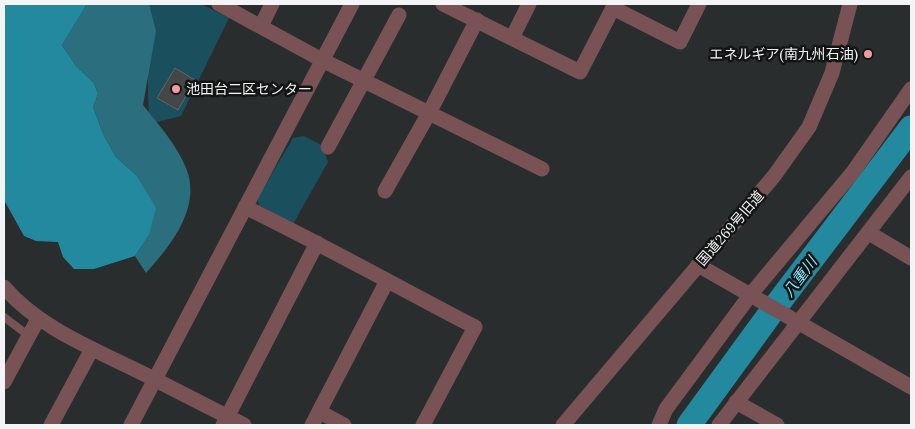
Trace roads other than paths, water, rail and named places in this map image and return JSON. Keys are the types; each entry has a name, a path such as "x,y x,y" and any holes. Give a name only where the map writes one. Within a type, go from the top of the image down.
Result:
{"street":[{"path":"219,4 322,60 542,169"},
{"path":"260,26 272,4"},
{"path":"131,425 352,4"},
{"path":"445,4 580,72 614,6 680,42 699,4"},
{"path":"512,38 530,4"},
{"name":"国道269号旧道","path":"563,425 774,176 809,127 832,73 850,4"},
{"path":"328,147 399,15"},
{"path":"385,191 429,113 477,20"},
{"path":"659,425 666,409 853,172 911,89"},
{"path":"719,425 795,321 869,233 911,177"},
{"path":"245,207 475,327 423,425"},
{"path":"869,233 911,258"},
{"path":"225,421 317,243"},
{"path":"698,265 911,387"},
{"path":"344,425 316,419 386,281"},
{"path":"4,288 16,302 38,319 155,379 225,421 244,425"},
{"path":"4,382 38,319"},
{"path":"51,425 92,348"},
{"path":"736,402 777,425"}],"lane":[{"path":"4,317 29,336"}],"waterway":[{"name":"八重川","path":"689,425 770,314 911,128"}],"place":[{"name":"エネルギア(南九州石油)","path":"868,54"},
{"name":"池田台二区センター","path":"176,89"}]}
